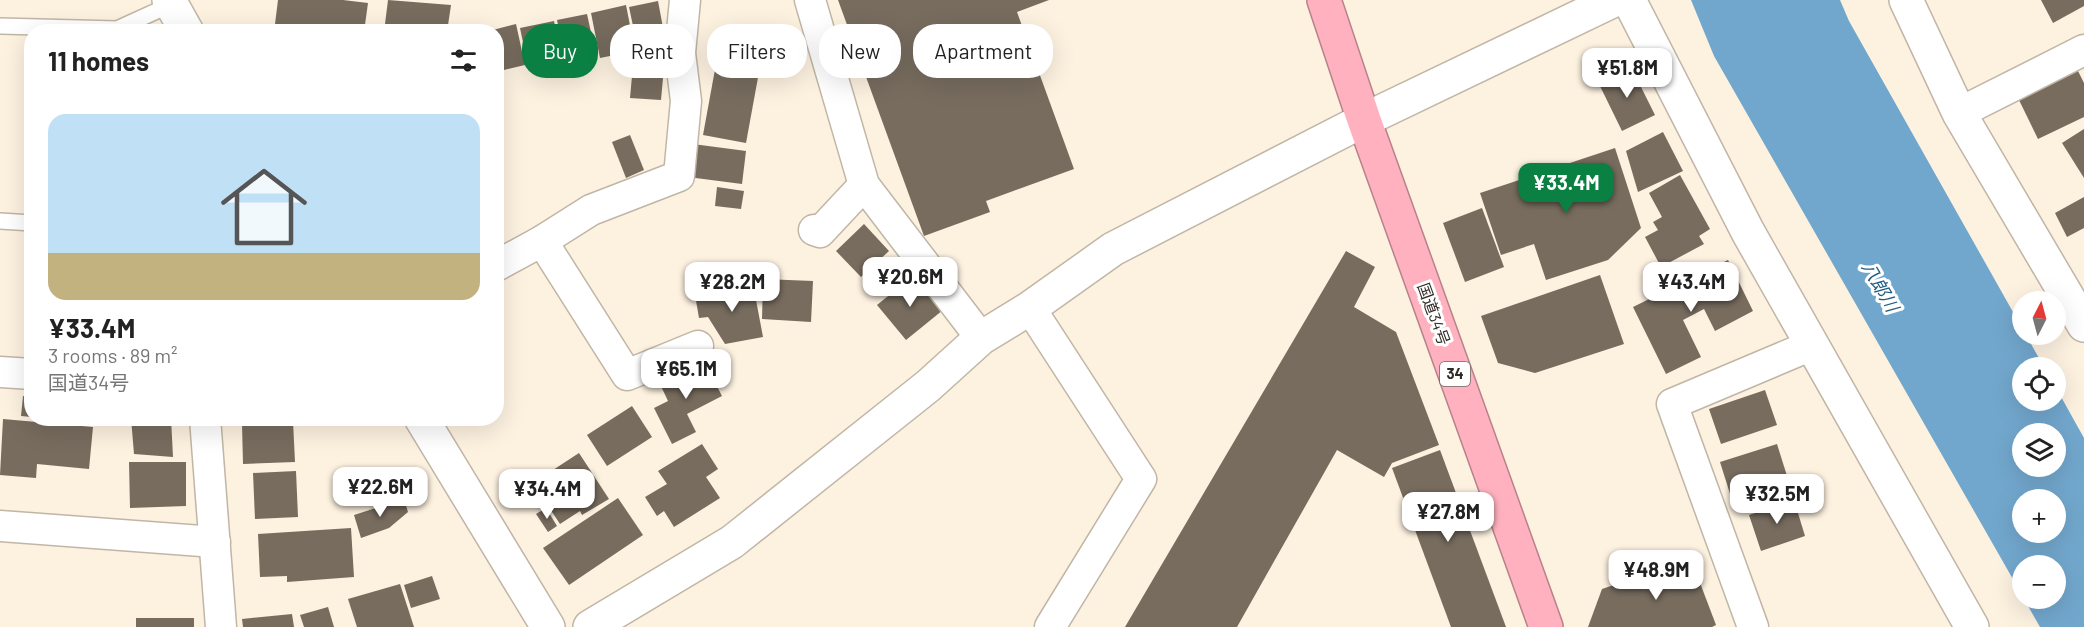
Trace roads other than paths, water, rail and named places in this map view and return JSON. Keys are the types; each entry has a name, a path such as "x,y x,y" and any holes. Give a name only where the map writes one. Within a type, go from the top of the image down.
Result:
{"highway":[{"name":"国道34号","path":"1324,0 1364,120 1546,627"}],"street":[{"path":"504,262 591,210 679,176 686,101 680,53 685,0"},
{"path":"810,0 864,185 981,338"},
{"path":"590,627 732,542 928,386 981,338 1029,308 1113,249 1364,120 1614,0"},
{"path":"1629,0 1748,232 1972,627"},
{"path":"1906,0 1959,113 2084,325"},
{"path":"1959,113 2084,50"},
{"path":"813,231 820,232 864,185"},
{"path":"542,241 627,375 698,345"},
{"path":"1029,308 1141,479 1050,627"},
{"path":"1753,627 1672,404 1812,345"},
{"path":"0,372 24,374"},
{"path":"206,426 221,627"},
{"path":"426,426 548,627"},
{"path":"0,526 215,542"}],"lane":[{"path":"134,24 176,12"},
{"path":"0,26 24,27"},
{"path":"0,221 24,222"}],"water":[{"name":"八郎川","path":"1691,0 1840,0 1849,21 2012,310 2012,345 2032,345 2038,357 2012,357 2012,411 2066,411 2066,406 2084,438 2084,627 2040,627 2030,609 2066,609 2066,555 2012,555 2012,578 1714,56"}]}
